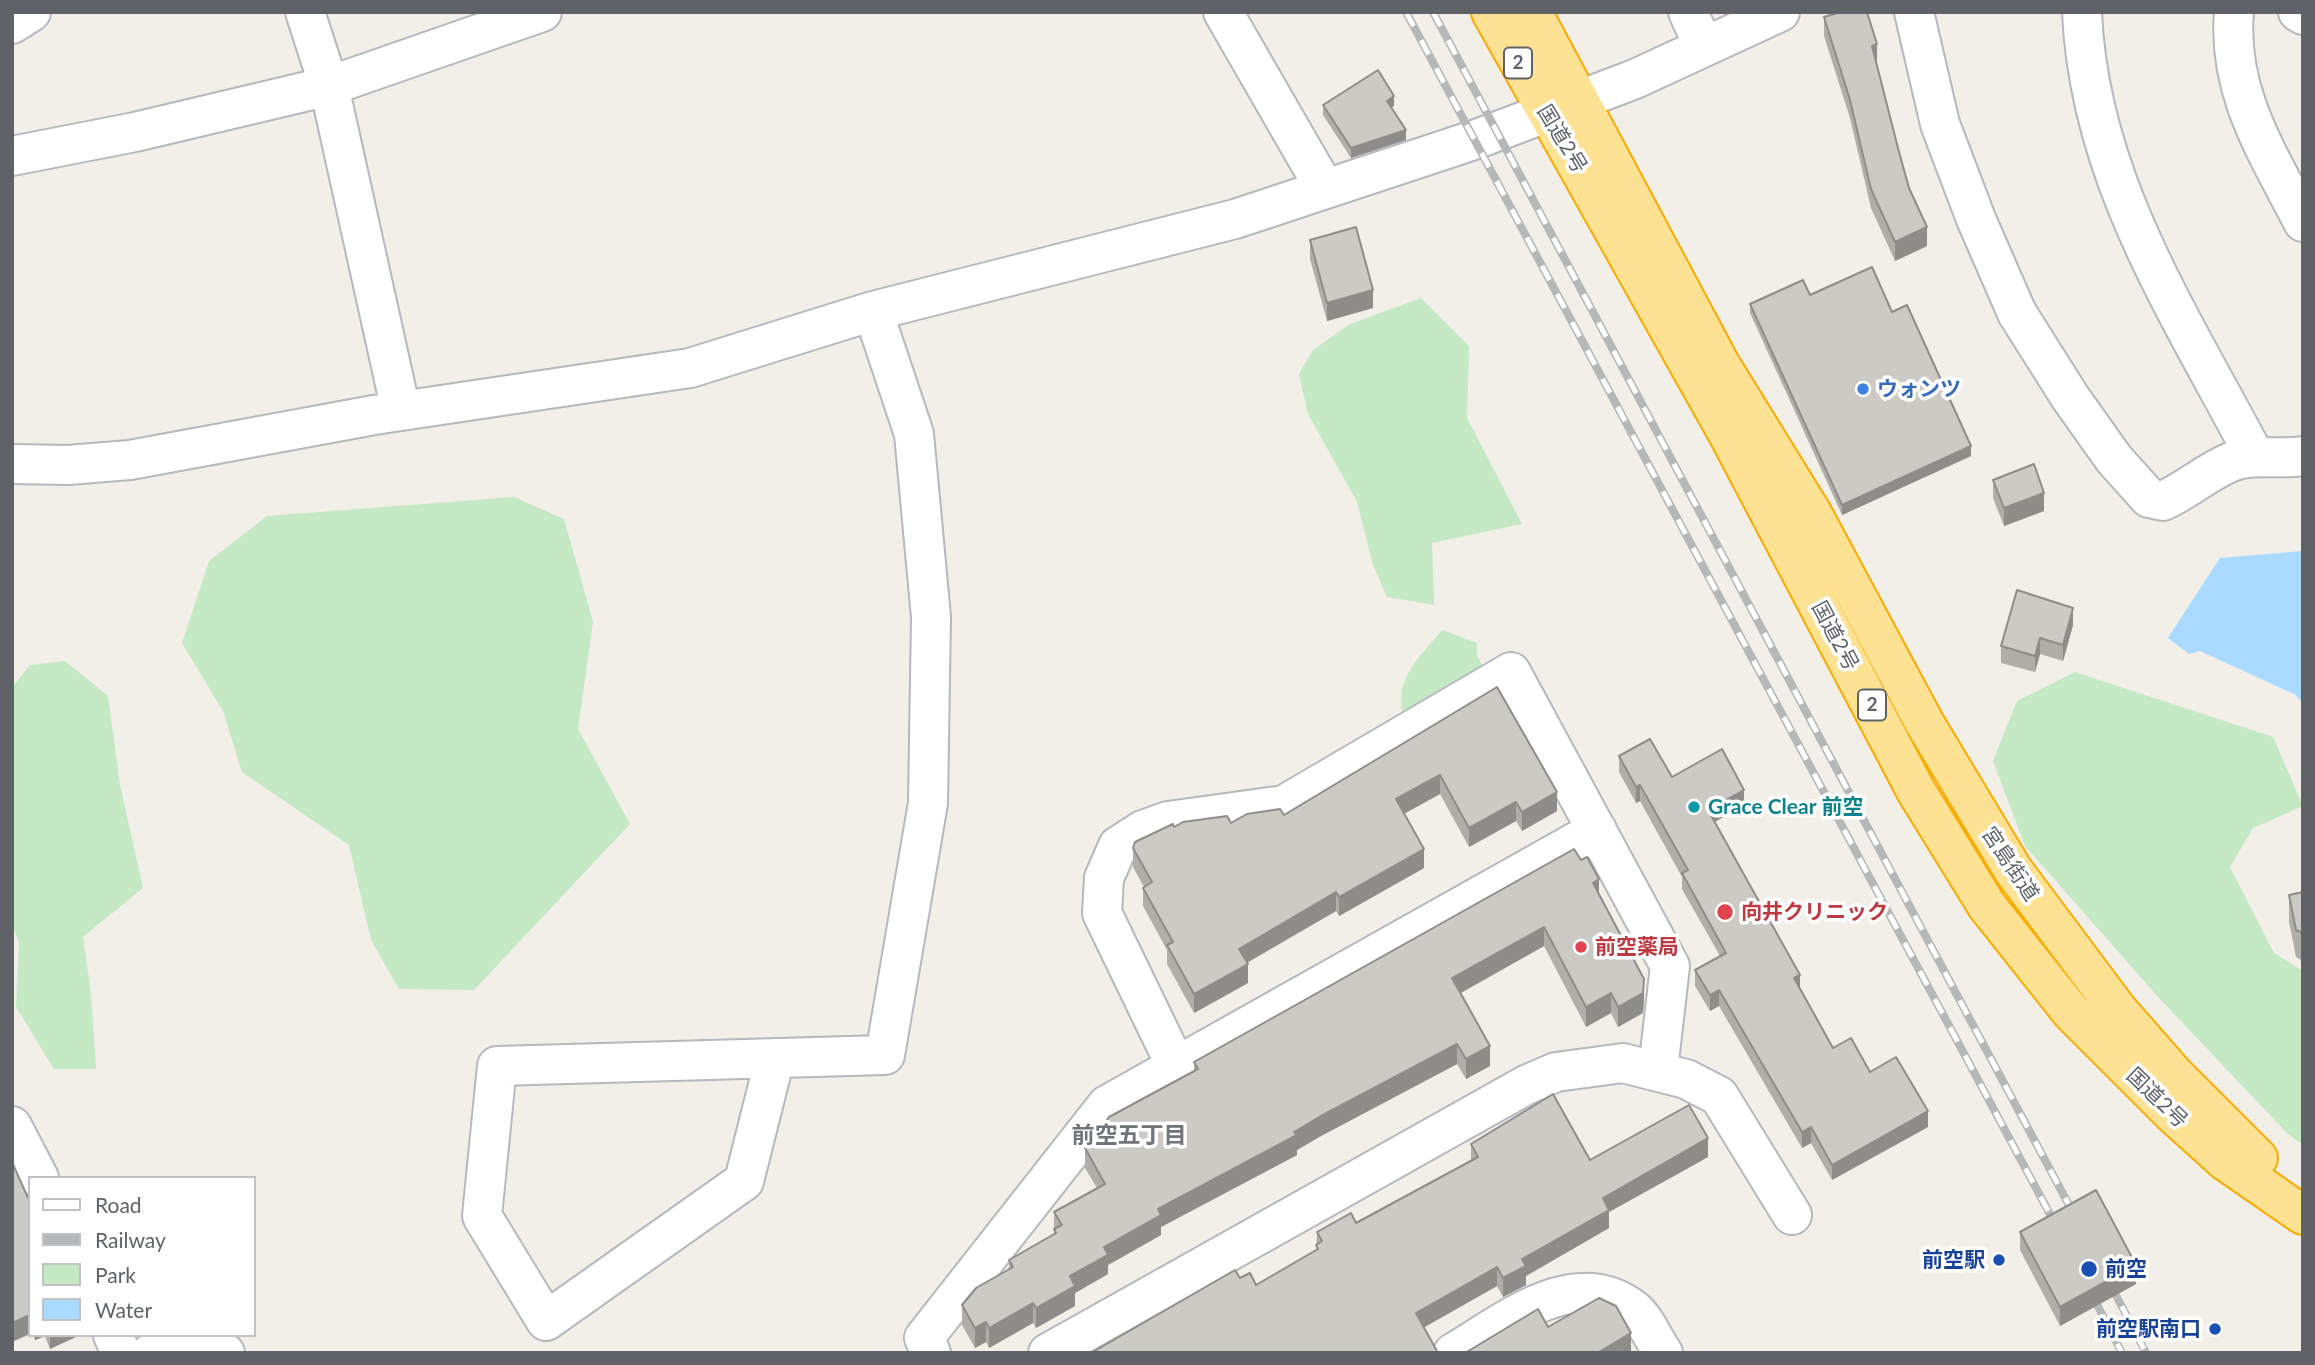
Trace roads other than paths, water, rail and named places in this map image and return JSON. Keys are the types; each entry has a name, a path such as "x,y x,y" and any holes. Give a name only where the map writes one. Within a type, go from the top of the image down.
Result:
{"highway":[{"name":"国道2号","path":"1491,12 1562,107 1790,475"},
{"name":"国道2号","path":"1532,12 1588,183 1729,436 1923,803 1987,906 2071,1012 2174,1115 2225,1161 2303,1215"},
{"name":"宮島街道","path":"1790,475 1967,797 2042,911 2117,1009 2174,1074 2234,1136 2303,1199"}],"street":[{"path":"12,24 30,12"},
{"path":"305,12 329,86 401,411"},
{"path":"1223,12 1325,189"},
{"path":"1688,12 1704,47"},
{"path":"12,464 68,465 130,460 401,411 690,368 873,311 1235,219 1562,107 1635,79 1780,12"},
{"path":"1914,12 1940,124 1976,219 2017,313 2070,397 2114,459 2149,498 2163,501 2232,462 2255,457 2285,459 2303,456"},
{"path":"2082,12 2084,50 2095,117 2115,183 2143,246 2255,457"},
{"path":"2234,12 2234,66 2240,92 2303,222"},
{"path":"2298,12 2303,15"},
{"path":"12,156 135,132 329,86 537,13"},
{"path":"775,1058 744,1181 546,1321 482,1216 497,1066 775,1058 884,1055 928,803 930,617 915,434 873,311"},
{"path":"1176,1066 1102,912 1104,878 1118,846 1143,830 1168,821 1284,805 1511,672 1670,966 1658,1070"},
{"path":"931,1353 923,1338 1107,1105 1597,830"},
{"path":"1048,1353 1526,1085 1556,1072 1588,1066 1623,1063 1658,1070 1719,1096 1792,1215"},
{"path":"12,1126 38,1176"},
{"path":"12,1197 28,1190"},
{"path":"1453,1353 1545,1300 1578,1292 1611,1296 1635,1310 1663,1353"},
{"path":"114,1337 121,1353"},
{"path":"151,1353 169,1346 202,1344 225,1353"}],"water":[{"path":"2303,551 2303,704 2296,695 2200,651 2189,654 2168,638 2220,558"}],"railway":[{"path":"1406,12 2059,1231"},
{"path":"1433,12 2078,1222"},
{"path":"2107,1278 2146,1353"},
{"path":"2088,1287 2122,1353"}],"place":[{"name":"ウォンツ","path":"1863,389"},
{"name":"Grace Clear 前空","path":"1694,807"},
{"name":"向井クリニック","path":"1725,912"},
{"name":"前空薬局","path":"1581,947"},
{"name":"前空駅","path":"1999,1260"},
{"name":"前空","path":"2089,1269"},
{"name":"前空駅南口","path":"2215,1329"}],"district":[{"name":"前空五丁目","path":"1129,1136"}]}
